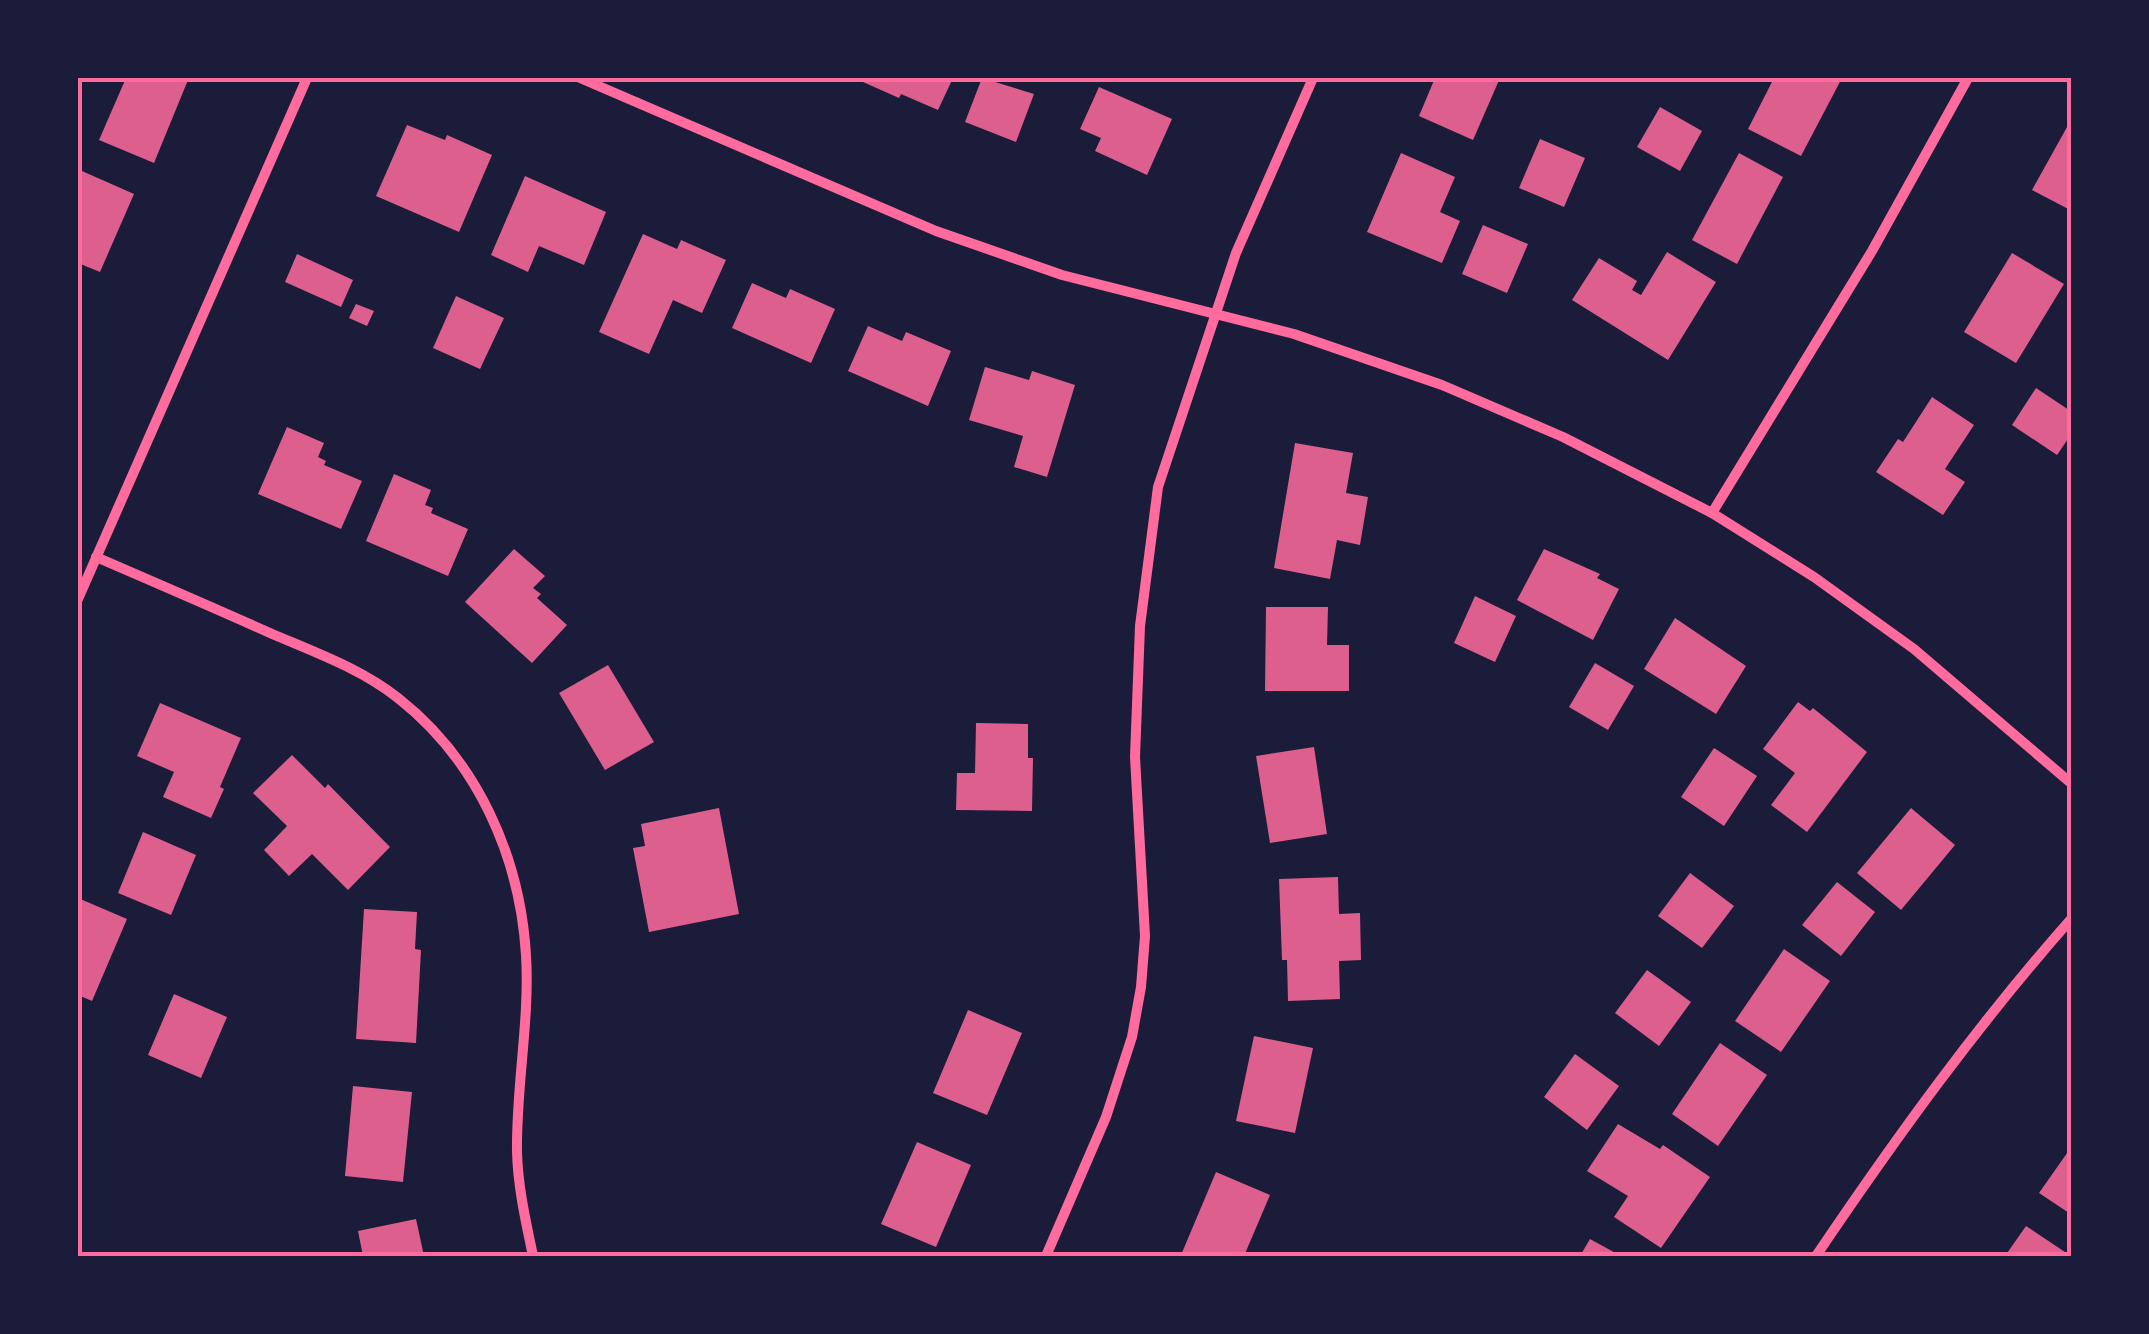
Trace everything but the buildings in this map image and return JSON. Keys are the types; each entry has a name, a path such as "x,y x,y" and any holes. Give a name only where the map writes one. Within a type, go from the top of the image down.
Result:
{"street":[{"path":"78,598 306,78"},
{"path":"580,78 936,231 1062,275 1294,334 1442,385 1563,437 1712,514 1814,577 1914,649 2072,784"},
{"path":"1046,1256 1106,1117 1135,1020 1145,936 1135,756 1140,626 1158,487 1236,253 1313,78"},
{"path":"1712,514 1872,250 1968,78"},
{"path":"96,557 354,670 399,699 474,782 510,862 520,905 526,957 517,1150 520,1191 533,1256"},
{"path":"1816,1256 1941,1079 2072,918"}]}
